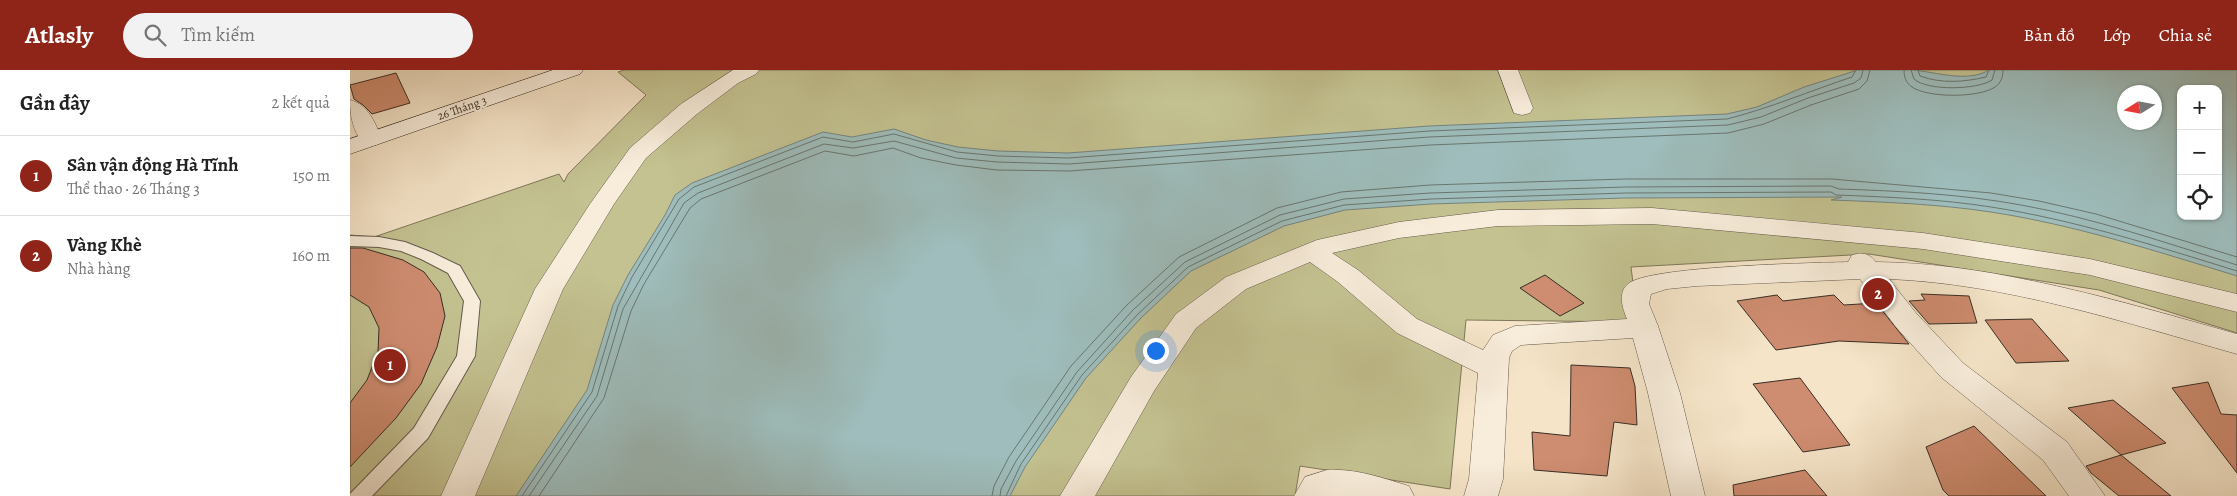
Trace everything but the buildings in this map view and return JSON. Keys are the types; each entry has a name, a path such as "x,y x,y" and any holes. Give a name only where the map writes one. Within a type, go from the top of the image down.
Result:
{"street":[{"name":"26 Tháng 3","path":"350,146 573,70"},
{"path":"458,496 549,289 602,204 638,153 689,109 731,79 749,70"},
{"path":"1508,70 1522,108"},
{"path":"350,107 361,117 371,139"},
{"path":"1077,496 1142,386 1186,321 1236,283 1326,246 1400,230 1498,218 1652,216 1923,241 2090,267 2237,303"},
{"path":"1842,233 1906,320 1952,370 2055,451 2088,496"},
{"path":"1312,252 1348,276 1407,326 1494,368"},
{"path":"1688,496 1664,393 1644,326 1635,304 1638,289 1654,282 1868,270 1930,273 1992,281 2169,324 2237,344"},
{"path":"1481,496 1486,479 1494,358 1499,344 1507,337 1520,335 1622,330 1644,326"},
{"path":"1312,496 1317,486 1325,483 1342,483 1397,496"}],"lane":[{"path":"350,241 379,242 405,247 427,256 454,270 472,301 466,356 421,433 359,496"}],"shaded area":[{"path":"624,70 2237,70 2237,333 2099,290 1869,254 1631,267 1638,322 1466,320 1450,489 1300,466 1295,496 350,496 350,235 374,237 559,174 564,182 568,174 646,95 618,72"}],"water":[{"path":"1858,70 1913,70 1952,76 1972,76 1989,70 2237,70 2237,276 2115,240 2022,217 1951,207 1831,200 1842,197 1626,198 1431,204 1345,210 1284,226 1191,271 1141,318 1086,378 1025,467 1010,496 516,496 587,390 613,305 628,275 665,215 675,195 692,183 823,132 852,137 894,129 926,140 958,147 998,151 1068,153 1429,126 1727,114 1757,107 1804,87"}],"place":[{"name":"Vàng Khè","path":"1878,294"},
{"name":"Sân vận động Hà Tĩnh","path":"390,365"}]}
